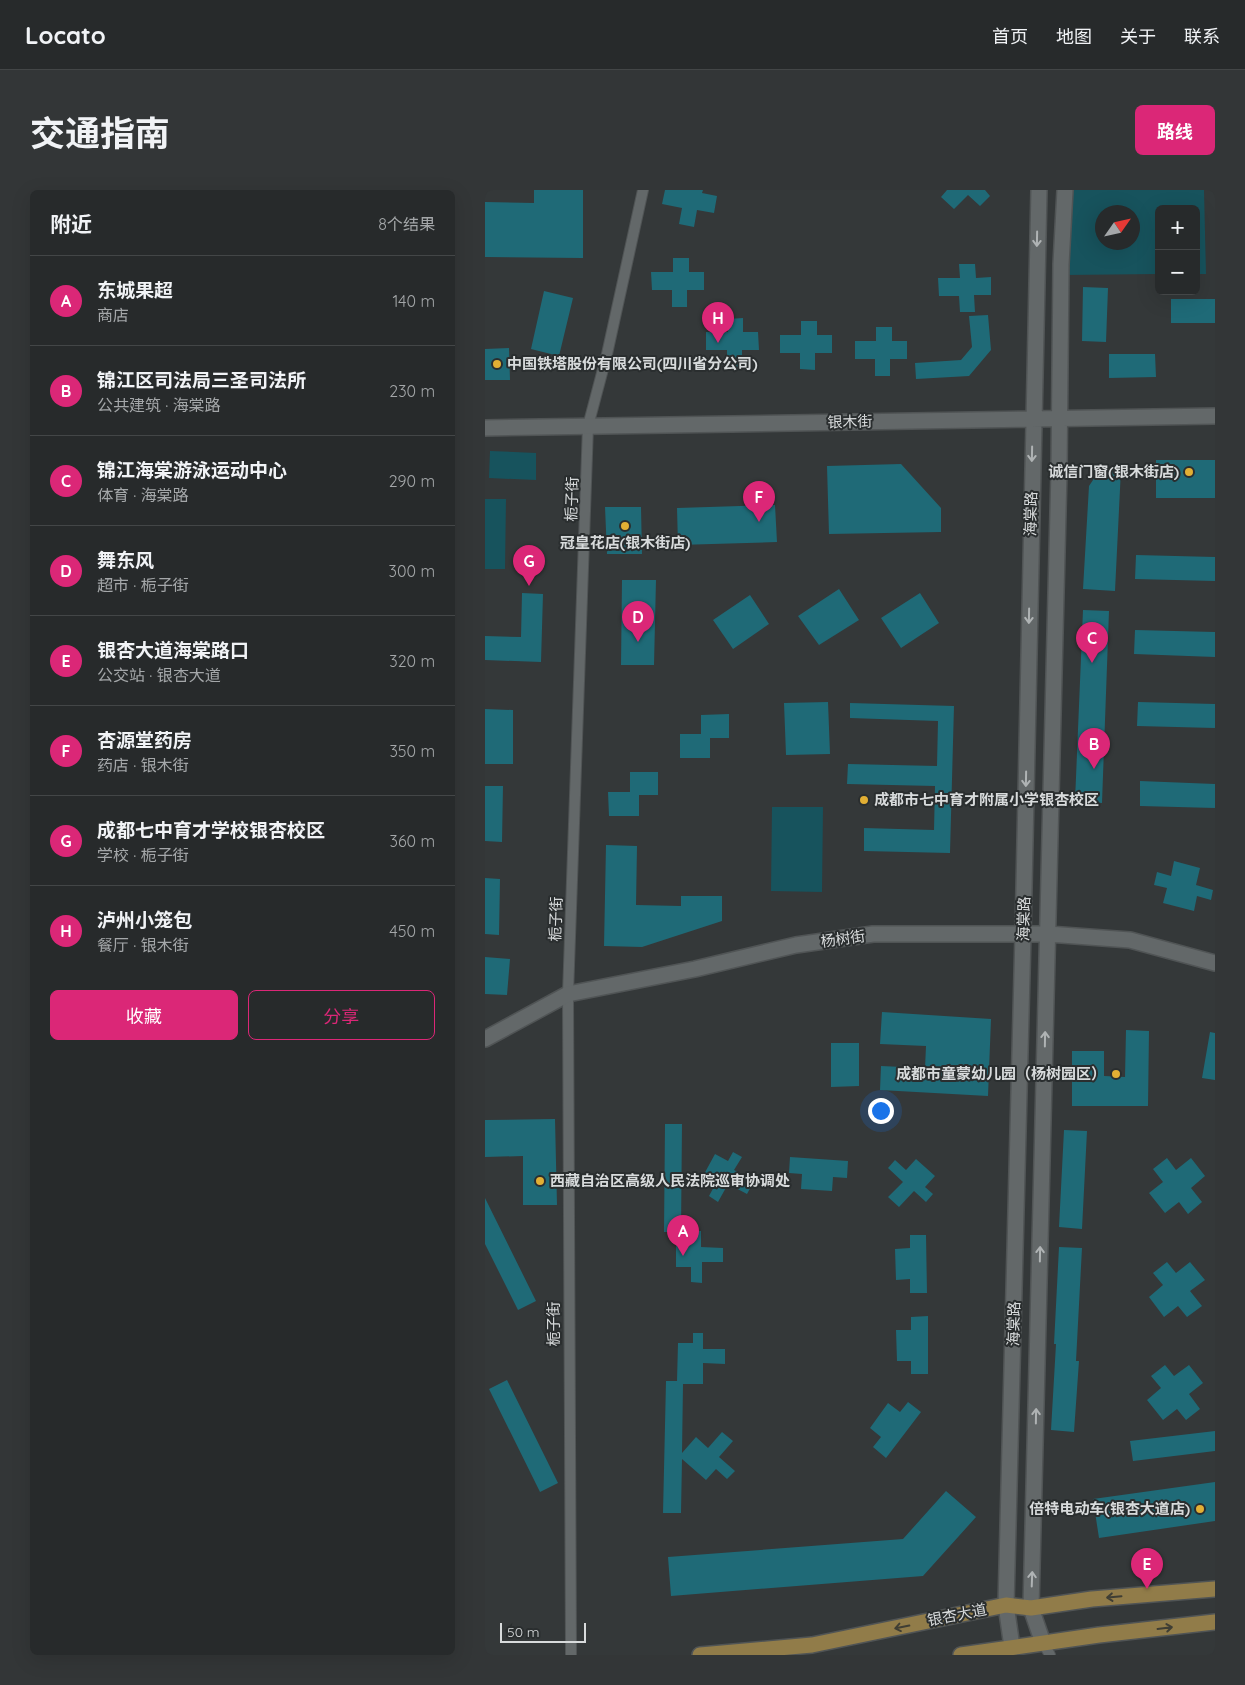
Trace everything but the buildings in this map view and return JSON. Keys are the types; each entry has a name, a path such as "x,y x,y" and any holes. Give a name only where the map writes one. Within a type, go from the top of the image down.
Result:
{"main road":[{"name":"海棠路","path":"1012,1647 1006,1605 1039,190"},
{"name":"海棠路","path":"1047,1649 1031,1608 1048,934 1061,264 1065,190"},
{"name":"银木街","path":"485,428 1215,416"},
{"name":"杨树街","path":"485,1039 568,994 695,969 796,945 873,934 1048,934 1130,940 1215,963"},
{"name":"银杏大道","path":"700,1655 812,1645 1006,1605 1031,1608 1092,1599 1215,1589"},
{"path":"961,1655 1012,1647 1047,1649 1215,1622"}],"street":[{"name":"栀子街","path":"571,1655 568,994 588,426 607,354 643,190"}],"shaded area":[{"path":"1069,190 1204,190 1206,274 1200,274 1200,205 1155,205 1155,274 1066,275"},
{"path":"490,451 536,453 536,480 489,478"},
{"path":"485,499 506,499 505,569 485,569"},
{"path":"772,807 823,807 822,892 771,891"}],"place":[{"name":"泸州小笼包","path":"718,343"},
{"name":"中国铁塔股份有限公司(四川省分公司)","path":"497,364"},
{"name":"诚信门窗(银木街店)","path":"1189,472"},
{"name":"杏源堂药房","path":"759,522"},
{"name":"冠皇花店(银木街店)","path":"625,526"},
{"name":"成都七中育才学校银杏校区","path":"529,586"},
{"name":"舞东风","path":"638,642"},
{"name":"锦江海棠游泳运动中心","path":"1092,663"},
{"name":"锦江区司法局三圣司法所","path":"1094,769"},
{"name":"成都市七中育才附属小学银杏校区","path":"864,800"},
{"name":"成都市童蒙幼儿园（杨树园区）","path":"1116,1074"},
{"name":"西藏自治区高级人民法院巡审协调处","path":"540,1181"},
{"name":"东城果超","path":"683,1256"},
{"name":"倍特电动车(银杏大道店)","path":"1200,1509"},
{"name":"银杏大道海棠路口","path":"1147,1589"}]}
